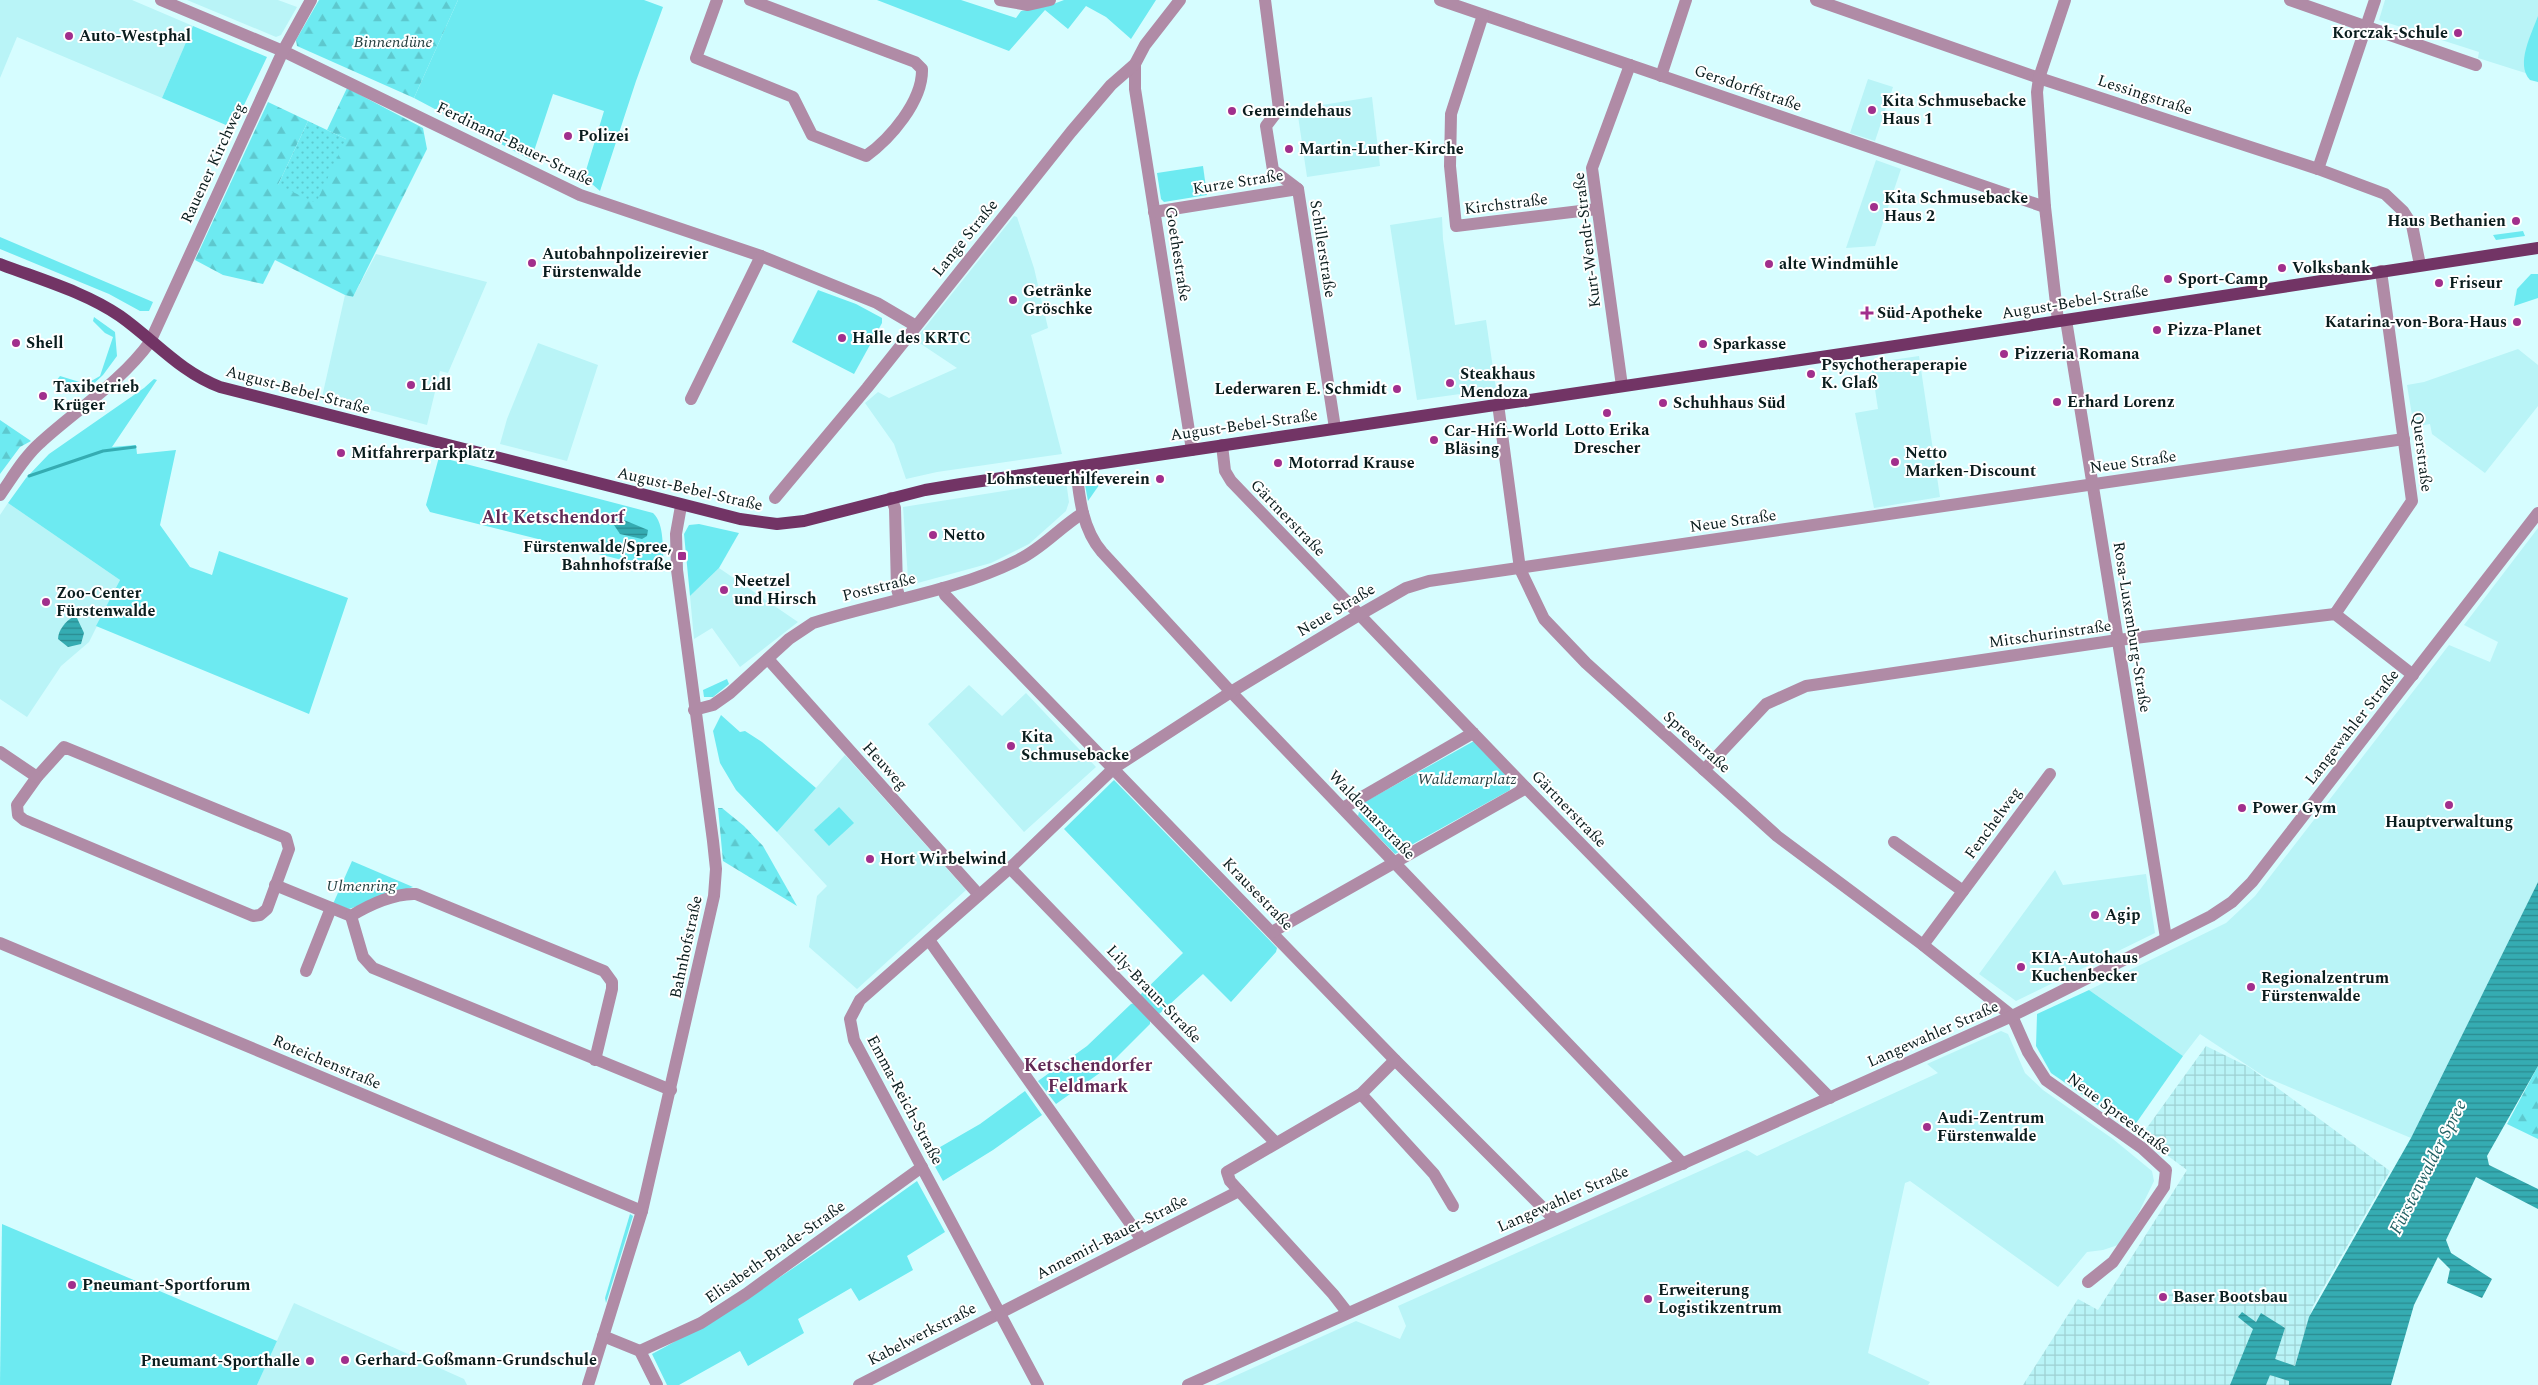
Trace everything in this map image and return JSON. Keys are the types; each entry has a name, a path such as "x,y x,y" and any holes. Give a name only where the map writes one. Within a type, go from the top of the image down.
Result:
{"main road":[{"name":"August-Bebel-Straße","path":"0,264 96,303 119,316 182,367 220,387 428,438 681,506 740,519 777,524 804,521 925,490 1076,466 2538,248"}],"street":[{"name":"Ferdinand-Bauer-Straße","path":"161,0 283,51 580,195 761,256 877,303 916,326"},
{"name":"Rauener Kirchweg","path":"0,495 38,445 94,400 138,358 150,342 283,51 311,0"},
{"path":"718,0 696,58 793,96 812,135 866,156 883,144 906,114 922,79 922,69 916,62 750,0"},
{"path":"1000,0 1028,5 1050,0"},
{"name":"Lange Straße","path":"775,498 916,326 1076,125 1111,85 1135,64 1145,45 1180,0"},
{"name":"Schillerstraße","path":"1265,0 1279,109 1266,126 1273,170 1298,190 1335,428"},
{"name":"Gersdorffstraße","path":"1440,0 2045,207"},
{"path":"1661,76 1686,0"},
{"name":"Lessingstraße","path":"1816,0 2039,78 2318,169 2385,194 2395,201 2412,225 2420,266"},
{"name":"Rosa-Luxemburg-Straße","path":"2066,0 2039,78 2037,92 2045,207 2062,320 2092,485 2166,938"},
{"path":"2290,0 2476,65"},
{"path":"2318,169 2375,0"},
{"name":"Kirchstraße","path":"1483,15 1450,114 1450,166 1456,226 1597,209"},
{"name":"Goethestraße","path":"1135,64 1135,89 1192,450"},
{"name":"Kurt-Wendt-Straße","path":"1622,386 1592,168 1630,65"},
{"name":"Kurze Straße","path":"1154,212 1298,190"},
{"path":"691,400 761,256"},
{"name":"Querstraße","path":"2335,614 2412,500 2381,271"},
{"name":"Spreestraße","path":"1498,404 1520,569 1544,619 1586,663 1777,836 1923,945 2012,1016"},
{"name":"Neue Straße","path":"1114,768 1231,692 1359,615 1406,588 1429,582 2404,439"},
{"name":"Gärtnerstraße","path":"1222,445 1226,471 1231,482 1526,788 1830,1098"},
{"name":"Waldemarstraße","path":"1076,466 1083,513 1090,536 1098,548 1231,692 1684,1164"},
{"path":"891,498 895,508 897,589 900,599"},
{"name":"Bahnhofstraße","path":"588,1385 642,1211 714,896 716,869 713,841 694,710 676,563 676,534 681,506"},
{"name":"Poststraße","path":"694,710 713,705 730,693 790,638 813,623 975,578 1034,552 1083,513"},
{"name":"Langewahler Straße","path":"1188,1385 1347,1312 1684,1164 2012,1016 2211,916 2232,902 2252,882 2538,513"},
{"name":"Krausestraße","path":"943,588 945,595 1395,1060 1555,1220"},
{"path":"2335,614 2413,675"},
{"name":"Mitschurinstraße","path":"1704,770 1766,704 1806,686 2118,640 2335,614"},
{"name":"Heuweg","path":"768,659 979,895"},
{"path":"1343,808 1474,733"},
{"path":"64,746 286,838 290,849 267,909 260,915 253,916 24,820 18,815 17,805 37,777 64,746"},
{"path":"0,752 37,777"},
{"name":"Emma-Reich-Straße","path":"1038,1385 854,1040 850,1019 860,1000 1010,868 1114,768"},
{"name":"Fenchelweg","path":"1923,945 2050,774"},
{"path":"1272,932 1526,788"},
{"path":"1894,842 1963,892"},
{"name":"Lily-Braun-Straße","path":"1010,868 1276,1142"},
{"path":"276,885 351,916"},
{"path":"351,916 361,910 405,894 416,894 604,971 612,982 612,989 594,1060"},
{"path":"306,970 331,908"},
{"path":"351,916 363,957 373,968 671,1090"},
{"path":"929,940 1142,1240"},
{"name":"Roteichenstraße","path":"0,943 642,1211"},
{"name":"Neue Spreestraße","path":"2012,1016 2028,1052 2046,1080 2142,1148 2166,1170 2164,1187 2114,1262 2088,1282"},
{"path":"1347,1312 1333,1294 1230,1182 1227,1172 1362,1094 1395,1060"},
{"path":"1362,1094 1434,1174 1453,1206"},
{"name":"Elisabeth-Brade-Straße","path":"640,1351 701,1323 746,1294 922,1167"},
{"name":"Annemirl-Bauer-Straße","path":"1000,1312 1239,1191"},
{"name":"Kabelwerkstraße","path":"859,1385 1000,1312"},
{"path":"603,1336 640,1351 656,1385"}],"shaded area":[{"path":"0,0 132,0 193,26 162,98 17,37 0,78"},
{"path":"187,0 278,0 297,7 281,35 276,37"},
{"name":"Korczak-Schule","path":"2385,0 2538,0 2538,77 2478,58 2479,52 2379,20"},
{"name":"Kita Schmusebacke Haus 1","path":"1868,79 1893,87 1875,141 1850,133"},
{"path":"1372,97 1380,166 1307,177 1297,109"},
{"name":"Kita Schmusebacke Haus 2","path":"1876,160 1901,169 1875,246 1846,248"},
{"path":"1014,216 1017,217 1034,268 1048,328 1031,335 1062,454 937,472 906,479 894,444 865,403 878,392 889,398 957,368 915,340"},
{"path":"1442,217 1443,239 1455,325 1486,320 1496,389 1417,400 1390,225"},
{"path":"376,254 487,282 448,373 440,371 427,425 322,397 345,295 353,297"},
{"path":"538,343 598,365 567,461 500,444 507,419"},
{"path":"2518,349 2538,365 2538,406 2485,473 2432,434 2430,424 2414,427 2407,385 2424,382"},
{"path":"1919,356 1940,497 1874,508 1855,413 1878,409 1871,363"},
{"name":"Netto","path":"1066,481 1069,502 1066,511 1029,544 991,563 914,584 908,578 903,507"},
{"path":"8,503 120,580 89,642 61,666 27,717 0,699 0,515"},
{"path":"2538,528 2538,882 2411,1138 2265,1077 2200,1034 2183,1056 2089,990 2226,923 2255,896 2449,645 2490,662 2498,642 2464,625"},
{"path":"719,568 798,622 740,667 712,628 694,639 690,596"},
{"name":"Kita Schmusebacke","path":"969,685 1002,716 1026,693 1096,767 1024,832 928,724"},
{"name":"Hort Wirbelwind","path":"845,755 966,890 857,989 809,947 817,896 827,886 777,832"},
{"path":"2055,870 2063,885 2146,874 2155,933 2016,1001 1979,974"},
{"path":"2001,1031 2008,1034 2025,1073 2043,1090 2113,1139 2152,1171 2154,1181 2138,1214 2118,1245 2103,1250 2087,1252 2058,1287 1910,1181 1905,1183 1868,1353 1930,1382 1928,1385 1215,1385 1356,1321 1400,1339 1406,1326 1398,1306 1747,1150 1757,1156 1938,1073 1927,1064"},
{"path":"2206,1046 2249,1067 2390,1171 2313,1306 2289,1385 2023,1385 2078,1299 2098,1310 2187,1170 2141,1136"},
{"name":"Gerhard-Goßmann-Grundschule","path":"294,1303 464,1379 467,1385 257,1385"}],"green space":[{"name":"Binnendüne","path":"319,0 458,0 414,98 297,46 296,40"},
{"path":"458,0 644,0 663,7 636,81 600,191 584,177 604,111 553,94 531,160 414,98"},
{"path":"877,0 961,0 1016,18 1021,11 1048,6 1064,0 1156,0 1131,39 1106,17 1086,6 1068,29 1045,10 1009,51"},
{"path":"2538,16 2538,82 2530,80 2526,73 2524,57"},
{"path":"193,26 267,57 233,128 162,98"},
{"path":"347,88 423,128 427,149 353,297 345,295 275,260 263,284 223,275 195,260 268,102 308,121 278,185 346,139 327,130"},
{"path":"308,121 346,139 316,203 278,185"},
{"path":"1203,166 1207,195 1164,202 1161,199 1157,173"},
{"path":"2523,231 2525,236 2496,240 2493,235"},
{"path":"0,237 153,302 149,311 140,311 109,294 0,249"},
{"path":"2531,274 2538,274 2538,298 2514,306 2517,289"},
{"path":"818,290 856,304 882,318 882,323 854,374 792,342"},
{"path":"94,317 115,332 117,356 103,375 89,388 76,388 56,381 60,376 86,384 100,376 113,337 105,333 93,321"},
{"path":"154,379 157,380 112,447 136,445 137,454 176,450 160,525 190,567 212,575 219,551 348,598 309,714 96,626 120,580 8,503 26,478 49,454 144,388"},
{"path":"0,420 31,441 20,447 0,474"},
{"path":"439,457 653,513 661,530 664,565 658,569 430,512 426,505"},
{"path":"1104,478 1088,501 1085,485 1087,481"},
{"path":"699,524 739,533 719,568 690,596 684,534 689,525"},
{"path":"727,679 729,684 713,697 704,697 703,690"},
{"path":"721,715 740,732 745,731 762,742 816,788 777,832 736,790 720,763 713,731"},
{"name":"Waldemarplatz","path":"1474,741 1510,780 1510,790 1395,854 1358,816 1361,804"},
{"path":"1114,780 1277,948 1276,952 1231,1002 1203,974 1158,1015 1139,996 1183,953 1064,829"},
{"path":"839,807 854,823 829,846 814,830"},
{"path":"718,808 722,808 744,826 763,846 797,906 723,861"},
{"name":"Ulmenring","path":"352,861 413,887 349,909 333,904"},
{"path":"2089,990 2183,1056 2132,1129 2051,1073 2036,1046 2037,1014"},
{"path":"1135,1003 1150,1018 1150,1024 1104,1070 1056,1104 1038,1081 1087,1046 1131,1004"},
{"path":"2538,1066 2538,1139 2507,1124"},
{"path":"1025,1091 1042,1115 993,1150 943,1181 928,1154 980,1124"},
{"path":"917,1181 945,1232 907,1256 913,1270 859,1301 851,1288 798,1319 804,1333 748,1366 740,1351 679,1385 667,1385 652,1354 754,1294"},
{"path":"630,1214 633,1216 606,1303 605,1298"},
{"name":"Pneumant-Sportforum","path":"2,1224 277,1341 257,1385 0,1385"}],"water":[{"path":"624,520 648,530 647,536 642,539 620,534 612,522"},
{"path":"73,617 77,618 84,633 81,644 68,647 58,639 58,636 63,626"},
{"name":"Fürstenwalder Spree","path":"2538,882 2538,1066 2487,1156 2489,1165 2538,1189 2538,1209 2476,1177 2446,1240 2451,1253 2492,1279 2482,1298 2447,1283 2450,1269 2438,1257 2414,1305 2391,1385 2289,1385 2289,1381 2270,1375 2266,1385 2230,1385 2253,1329 2238,1317 2242,1312 2256,1322 2261,1313 2285,1328 2275,1359 2295,1366 2309,1317 2411,1138"}],"waterway":[{"path":"29,476 103,451 135,447"}],"place":[{"name":"Korczak-Schule","path":"2458,33"},
{"name":"Auto-Westphal","path":"69,36"},
{"name":"Kita Schmusebacke Haus 1","path":"1872,110"},
{"name":"Gemeindehaus","path":"1232,111"},
{"name":"Polizei","path":"568,136"},
{"name":"Martin-Luther-Kirche","path":"1289,149"},
{"name":"Kita Schmusebacke Haus 2","path":"1874,207"},
{"name":"Haus Bethanien","path":"2516,221"},
{"name":"Autobahnpolizeirevier Fürstenwalde","path":"532,263"},
{"name":"alte Windmühle","path":"1769,264"},
{"name":"Volksbank","path":"2282,268"},
{"name":"Sport-Camp","path":"2168,279"},
{"name":"Friseur","path":"2439,283"},
{"name":"Getränke Gröschke","path":"1013,300"},
{"name":"Süd-Apotheke","path":"1867,313"},
{"name":"Katarina-von-Bora-Haus","path":"2517,322"},
{"name":"Pizza-Planet","path":"2157,330"},
{"name":"Halle des KRTC","path":"842,338"},
{"name":"Shell","path":"16,343"},
{"name":"Sparkasse","path":"1703,344"},
{"name":"Pizzeria Romana","path":"2004,354"},
{"name":"Psychotheraperapie K. Glaß","path":"1811,374"},
{"name":"Steakhaus Mendoza","path":"1450,383"},
{"name":"Lidl","path":"411,385"},
{"name":"Lederwaren E. Schmidt","path":"1397,389"},
{"name":"Taxibetrieb Krüger","path":"43,396"},
{"name":"Erhard Lorenz","path":"2057,402"},
{"name":"Schuhhaus Süd","path":"1663,403"},
{"name":"Lotto Erika Drescher","path":"1607,413"},
{"name":"Car-Hifi-World Bläsing","path":"1434,440"},
{"name":"Mitfahrerparkplatz","path":"341,453"},
{"name":"Netto Marken-Discount","path":"1895,462"},
{"name":"Motorrad Krause","path":"1278,463"},
{"name":"Lohnsteuerhilfeverein","path":"1160,479"},
{"name":"Netto","path":"933,535"},
{"name":"Fürstenwalde/Spree, Bahnhofstraße","path":"682,556"},
{"name":"Neetzel und Hirsch","path":"724,590"},
{"name":"Zoo-Center Fürstenwalde","path":"46,602"},
{"name":"Kita Schmusebacke","path":"1011,746"},
{"name":"Hauptverwaltung","path":"2449,805"},
{"name":"Power Gym","path":"2242,808"},
{"name":"Hort Wirbelwind","path":"870,859"},
{"name":"Agip","path":"2095,915"},
{"name":"KIA-Autohaus Kuchenbecker","path":"2021,967"},
{"name":"Regionalzentrum Fürstenwalde","path":"2251,987"},
{"name":"Audi-Zentrum Fürstenwalde","path":"1927,1127"},
{"name":"Pneumant-Sportforum","path":"72,1285"},
{"name":"Baser Bootsbau","path":"2163,1297"},
{"name":"Erweiterung Logistikzentrum","path":"1648,1299"},
{"name":"Gerhard-Goßmann-Grundschule","path":"345,1360"},
{"name":"Pneumant-Sporthalle","path":"310,1361"}],"district":[{"name":"Alt Ketschendorf","path":"553,517"},
{"name":"Ketschendorfer Feldmark","path":"1088,1075"}]}
